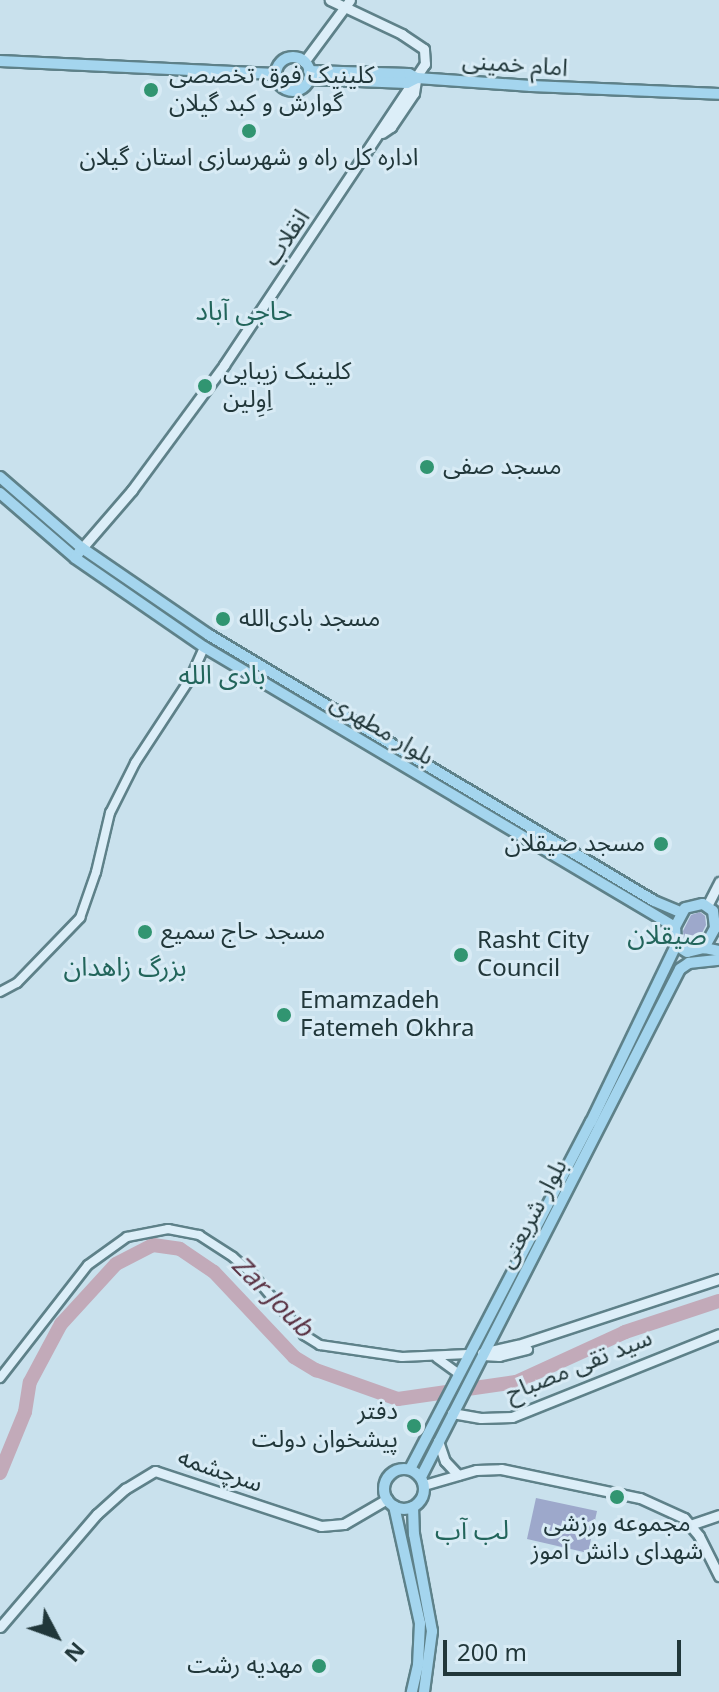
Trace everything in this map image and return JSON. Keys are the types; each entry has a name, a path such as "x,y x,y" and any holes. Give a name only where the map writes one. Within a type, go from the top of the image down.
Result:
{"main road":[{"path":"330,0 347,4 424,49 425,64 417,78"},
{"path":"330,0 338,10 337,17"},
{"path":"308,70 289,58 280,63 276,74 279,84 287,90 298,90 347,4"},
{"path":"0,61 36,66 276,74"},
{"name":"امام خمینی","path":"308,70 407,83 417,78 716,94"},
{"name":"انقلاب","path":"82,548 224,365 382,133 391,127 414,93 417,78"},
{"name":"بلوار مطهری","path":"0,477 82,548 217,640 654,901 682,913"},
{"name":"بلوار مطهری","path":"0,493 77,559 208,649 675,927"},
{"path":"77,559 82,548"},
{"path":"208,649 207,641 217,640"},
{"path":"707,906 719,882"},
{"path":"704,948 717,930 716,917 707,906 690,905 675,927 676,945 687,952 704,948 719,951"},
{"name":"بلوار شریعتی","path":"410,1469 581,1143 676,945"},
{"path":"665,970 673,968 678,973 689,963 719,960"},
{"name":"بلوار شریعتی","path":"422,1481 438,1440 478,1358 542,1242 678,973"},
{"path":"468,1354 478,1358 719,1279"},
{"name":"سید تقی مصباح","path":"453,1411 481,1418 512,1417 719,1334"},
{"path":"438,1440 445,1461 458,1475"},
{"path":"412,1692 418,1665 420,1623 390,1502 384,1490 387,1478 397,1470 410,1469 422,1481 421,1499 413,1507 414,1534 432,1631 424,1692"},
{"path":"422,1481 501,1469 640,1498 664,1507 690,1525 719,1576"},
{"name":"سرچشمه","path":"0,1627 91,1520 118,1494 155,1471 321,1526 344,1524 390,1502"},
{"path":"390,1502 413,1507"},
{"path":"690,1525 719,1515"}],"street":[{"path":"0,992 17,983 80,918 110,813 135,763 208,649"},
{"path":"0,1378 88,1265 127,1237 168,1229 199,1235 233,1257 311,1340 350,1349 437,1357 468,1354"},
{"path":"437,1357 458,1373"}],"shaded area":[{"path":"700,912 705,916 706,925 698,941 689,943 684,940 683,931 691,915"},
{"path":"536,1498 597,1511 588,1553 527,1539"}],"waterway":[{"name":"Zar Joub","path":"0,1473 25,1412 30,1382 61,1324 116,1264 153,1245 180,1249 214,1272 294,1357 316,1370 398,1399 516,1382 625,1332 719,1301"}],"place":[{"name":"کلینیک فوق تخصصی گوارش و کبد گیلان","path":"151,90"},
{"name":"اداره کل راه و شهرسازی استان گیلان","path":"249,131"},
{"name":"کلینیک زیبایی اِوِلین","path":"205,386"},
{"name":"مسجد صفی","path":"427,467"},
{"name":"مسجد بادی‌الله","path":"223,619"},
{"name":"مسجد صیقلان","path":"661,844"},
{"name":"مسجد حاج سمیع","path":"145,932"},
{"name":"Rasht City Council","path":"461,955"},
{"name":"Emamzadeh Fatemeh Okhra","path":"284,1015"},
{"name":"دفتر پیشخوان دولت","path":"414,1426"},
{"name":"مجموعه ورزشی شهدای دانش آموز","path":"617,1497"},
{"name":"مهدیه رشت","path":"319,1666"}],"district":[{"name":"حاجی آباد","path":"244,312"},
{"name":"بادی الله","path":"222,676"},
{"name":"صیقلان","path":"667,936"},
{"name":"بزرگ زاهدان","path":"125,968"},
{"name":"لب آب","path":"472,1531"}]}
